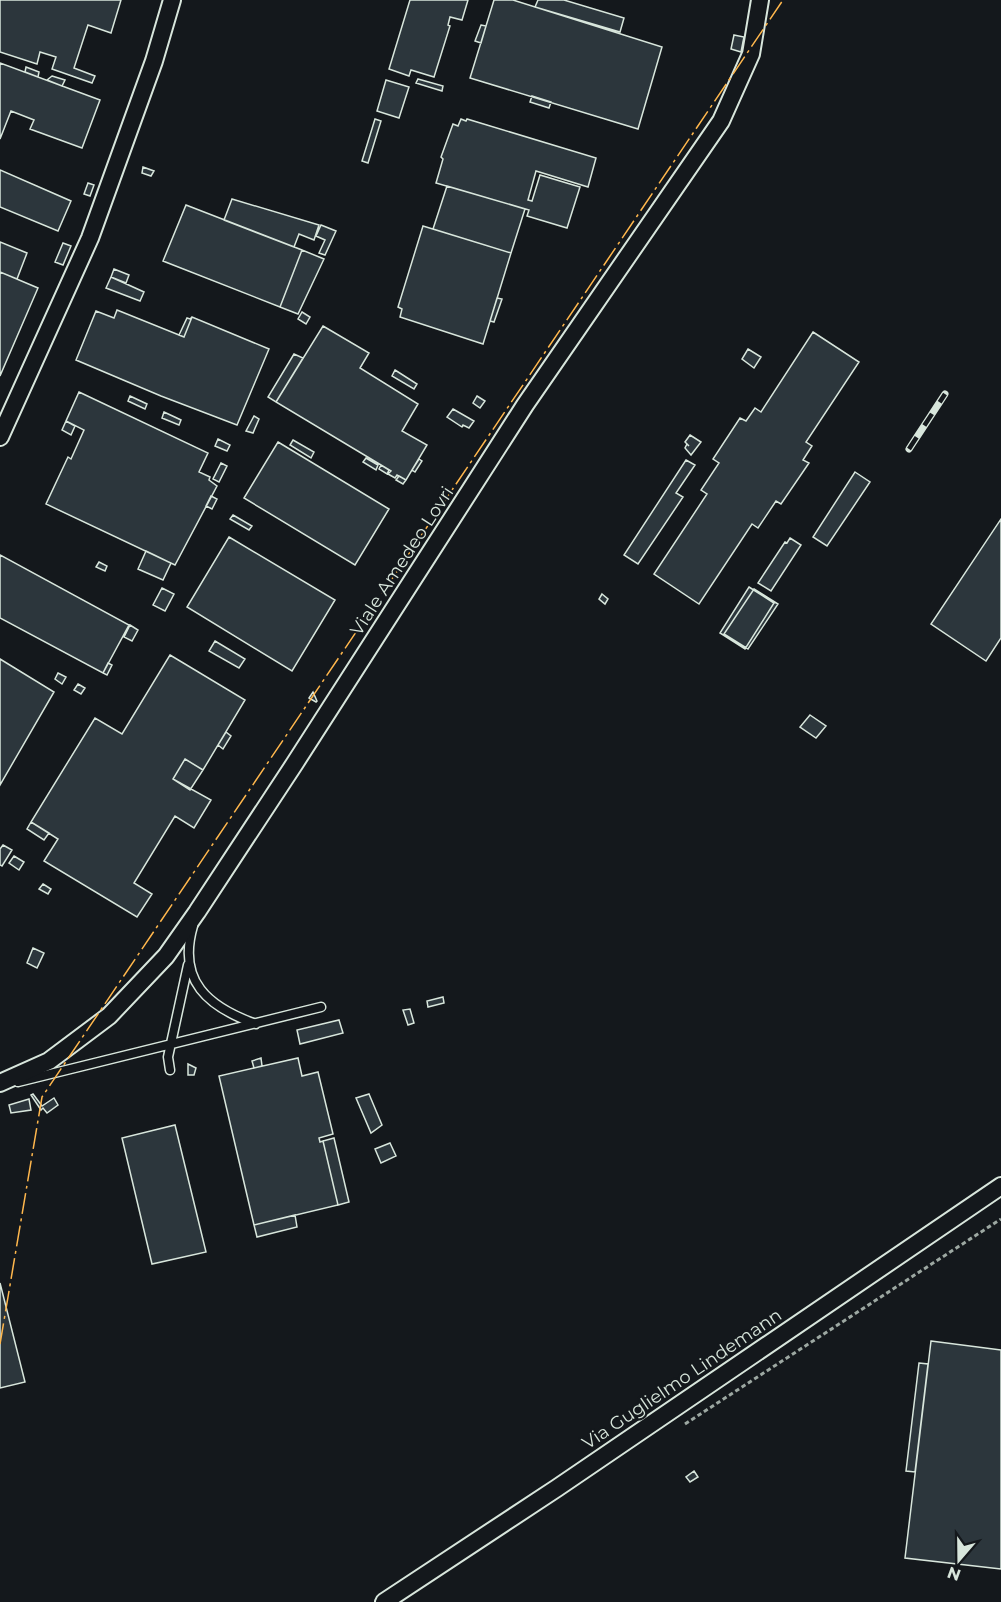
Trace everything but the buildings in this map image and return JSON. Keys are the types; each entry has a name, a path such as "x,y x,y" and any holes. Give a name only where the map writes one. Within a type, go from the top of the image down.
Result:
{"street":[{"path":"0,437 90,238 154,61 172,0"},
{"name":"Viale Amedeo Lovri","path":"0,1085 49,1061 109,1016 166,956 197,912 525,405 721,121 751,54 760,0"},
{"name":"Via Guglielmo Lindemann","path":"384,1602 557,1488 1001,1186"}],"lane":[{"path":"170,1070 168,1057 188,965 188,944 197,912"},
{"path":"188,965 200,987 220,1008 238,1018 256,1024"},
{"path":"0,1085 321,1007"}],"path":[{"path":"682,1426 1001,1219"}],"railway":[{"path":"909,449 945,394"}],"power":[{"path":"0,1344 42,1097 783,0"}]}
